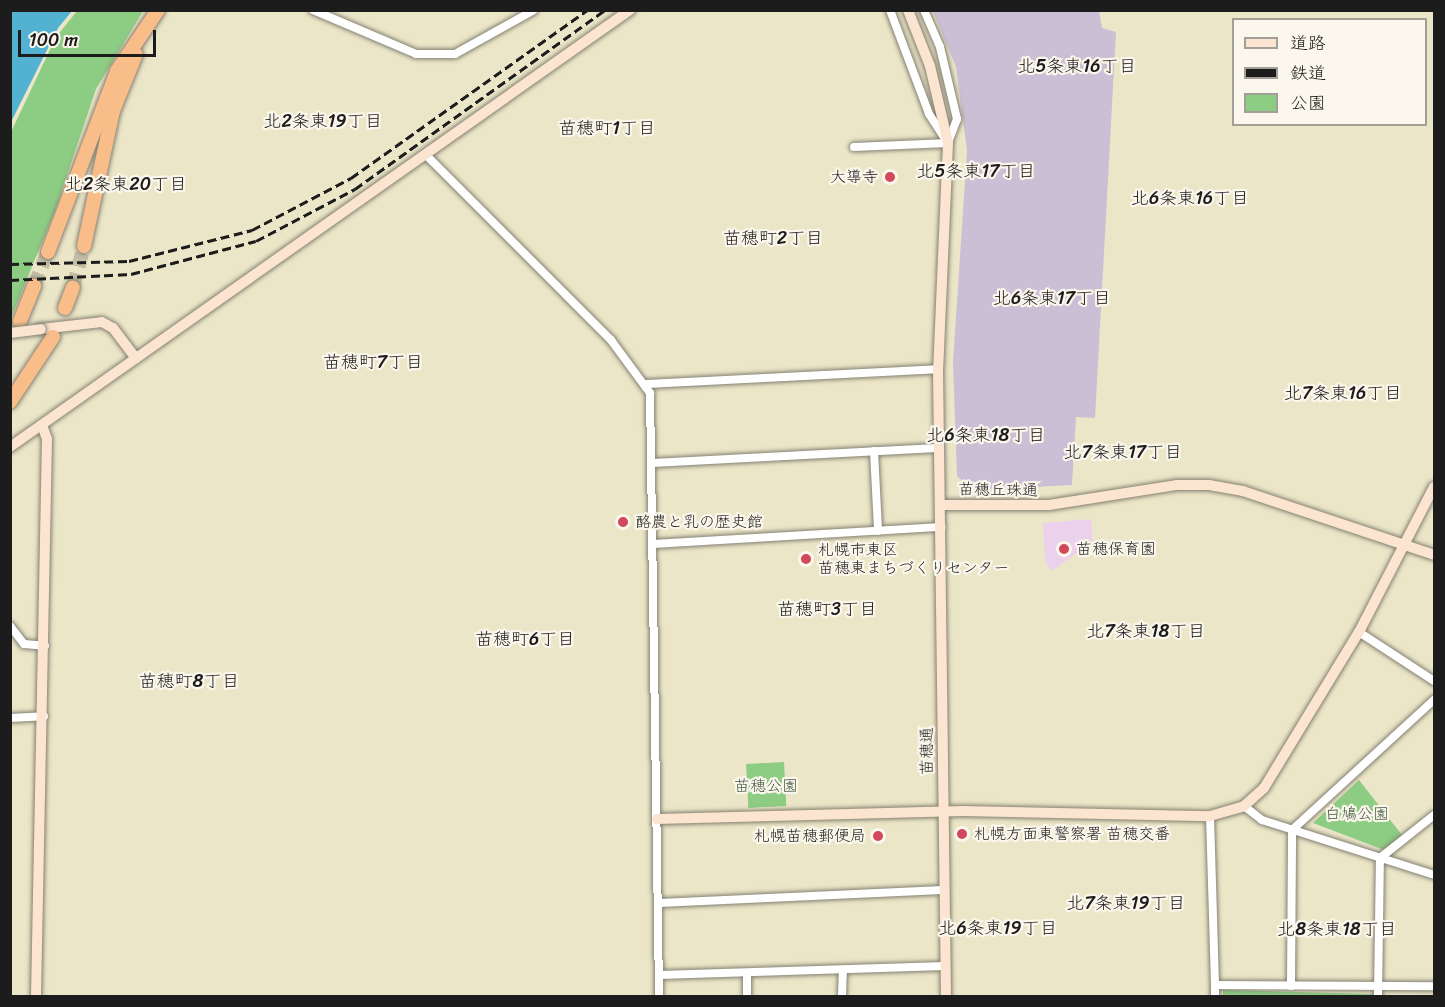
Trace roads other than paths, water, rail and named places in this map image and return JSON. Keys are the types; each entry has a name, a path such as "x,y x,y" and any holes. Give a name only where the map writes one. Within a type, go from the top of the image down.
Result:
{"highway":[{"path":"48,252 117,71 158,10"},
{"path":"84,246 112,111 148,25"},
{"path":"20,321 34,286"},
{"path":"65,308 73,287"},
{"path":"10,402 47,333"}],"street":[{"path":"313,10 416,54 455,54 534,10"},
{"path":"10,447 630,10"},
{"path":"890,10 929,114 948,143"},
{"name":"苗穂丘珠通","path":"908,10 930,66 948,143 938,369 941,505 1049,505 1177,485 1209,486 1243,491 1434,555"},
{"path":"924,10 940,47 957,119 948,143"},
{"path":"854,147 948,143"},
{"path":"426,155 611,339 646,384 653,407 659,996"},
{"path":"10,333 47,333 102,322 113,328 136,358"},
{"path":"646,384 938,369"},
{"path":"36,996 45,646 47,439 42,425"},
{"path":"652,463 939,448"},
{"path":"874,451 878,531"},
{"path":"657,819 944,812 1210,816 1244,806 1264,788 1359,632 1434,487"},
{"name":"苗穂通","path":"941,505 946,996"},
{"path":"653,544 941,527"},
{"path":"10,626 24,644 45,646"},
{"path":"1359,632 1434,681"},
{"path":"1291,986 1292,830 1434,700"},
{"path":"10,718 44,716"},
{"path":"1244,806 1292,830 1434,875"},
{"path":"1380,858 1434,815"},
{"path":"1210,816 1215,996"},
{"path":"1378,996 1380,858"},
{"path":"658,903 944,890"},
{"path":"659,975 945,966"},
{"path":"842,996 843,970"},
{"path":"747,974 747,996"},
{"path":"1215,985 1434,986"}],"water":[{"path":"11,10 72,11 58,28 11,122"}],"tunnel":[{"path":"73,287 84,246"},
{"path":"34,286 48,252"}],"railway":[{"path":"10,264 129,261 252,230 351,178 587,10"},
{"path":"10,280 131,274 256,241 355,189 605,10"}],"place":[{"name":"大導寺","path":"890,177"},
{"name":"酪農と乳の歴史館","path":"623,522"},
{"name":"苗穂保育園","path":"1064,549"},
{"name":"札幌市東区 苗穂東まちづくりセンター","path":"806,559"},
{"name":"札幌方面東警察署 苗穂交番","path":"962,834"},
{"name":"札幌苗穂郵便局","path":"878,836"}],"district":[{"name":"北5条東16丁目","path":"1077,66"},
{"name":"北2条東19丁目","path":"323,121"},
{"name":"苗穂町1丁目","path":"607,128"},
{"name":"北5条東17丁目","path":"976,171"},
{"name":"北2条東20丁目","path":"126,184"},
{"name":"北6条東16丁目","path":"1190,198"},
{"name":"苗穂町2丁目","path":"773,238"},
{"name":"北6条東17丁目","path":"1052,298"},
{"name":"苗穂町7丁目","path":"373,362"},
{"name":"北7条東16丁目","path":"1343,393"},
{"name":"北6条東18丁目","path":"986,435"},
{"name":"北7条東17丁目","path":"1123,452"},
{"name":"苗穂町3丁目","path":"827,609"},
{"name":"北7条東18丁目","path":"1146,631"},
{"name":"苗穂町6丁目","path":"525,639"},
{"name":"苗穂町8丁目","path":"189,681"},
{"name":"北7条東19丁目","path":"1126,903"},
{"name":"北6条東19丁目","path":"998,928"},
{"name":"北8条東18丁目","path":"1337,929"}],"park label":[{"name":"苗穂公園","path":"766,786"},
{"name":"白鳩公園","path":"1357,814"}]}
